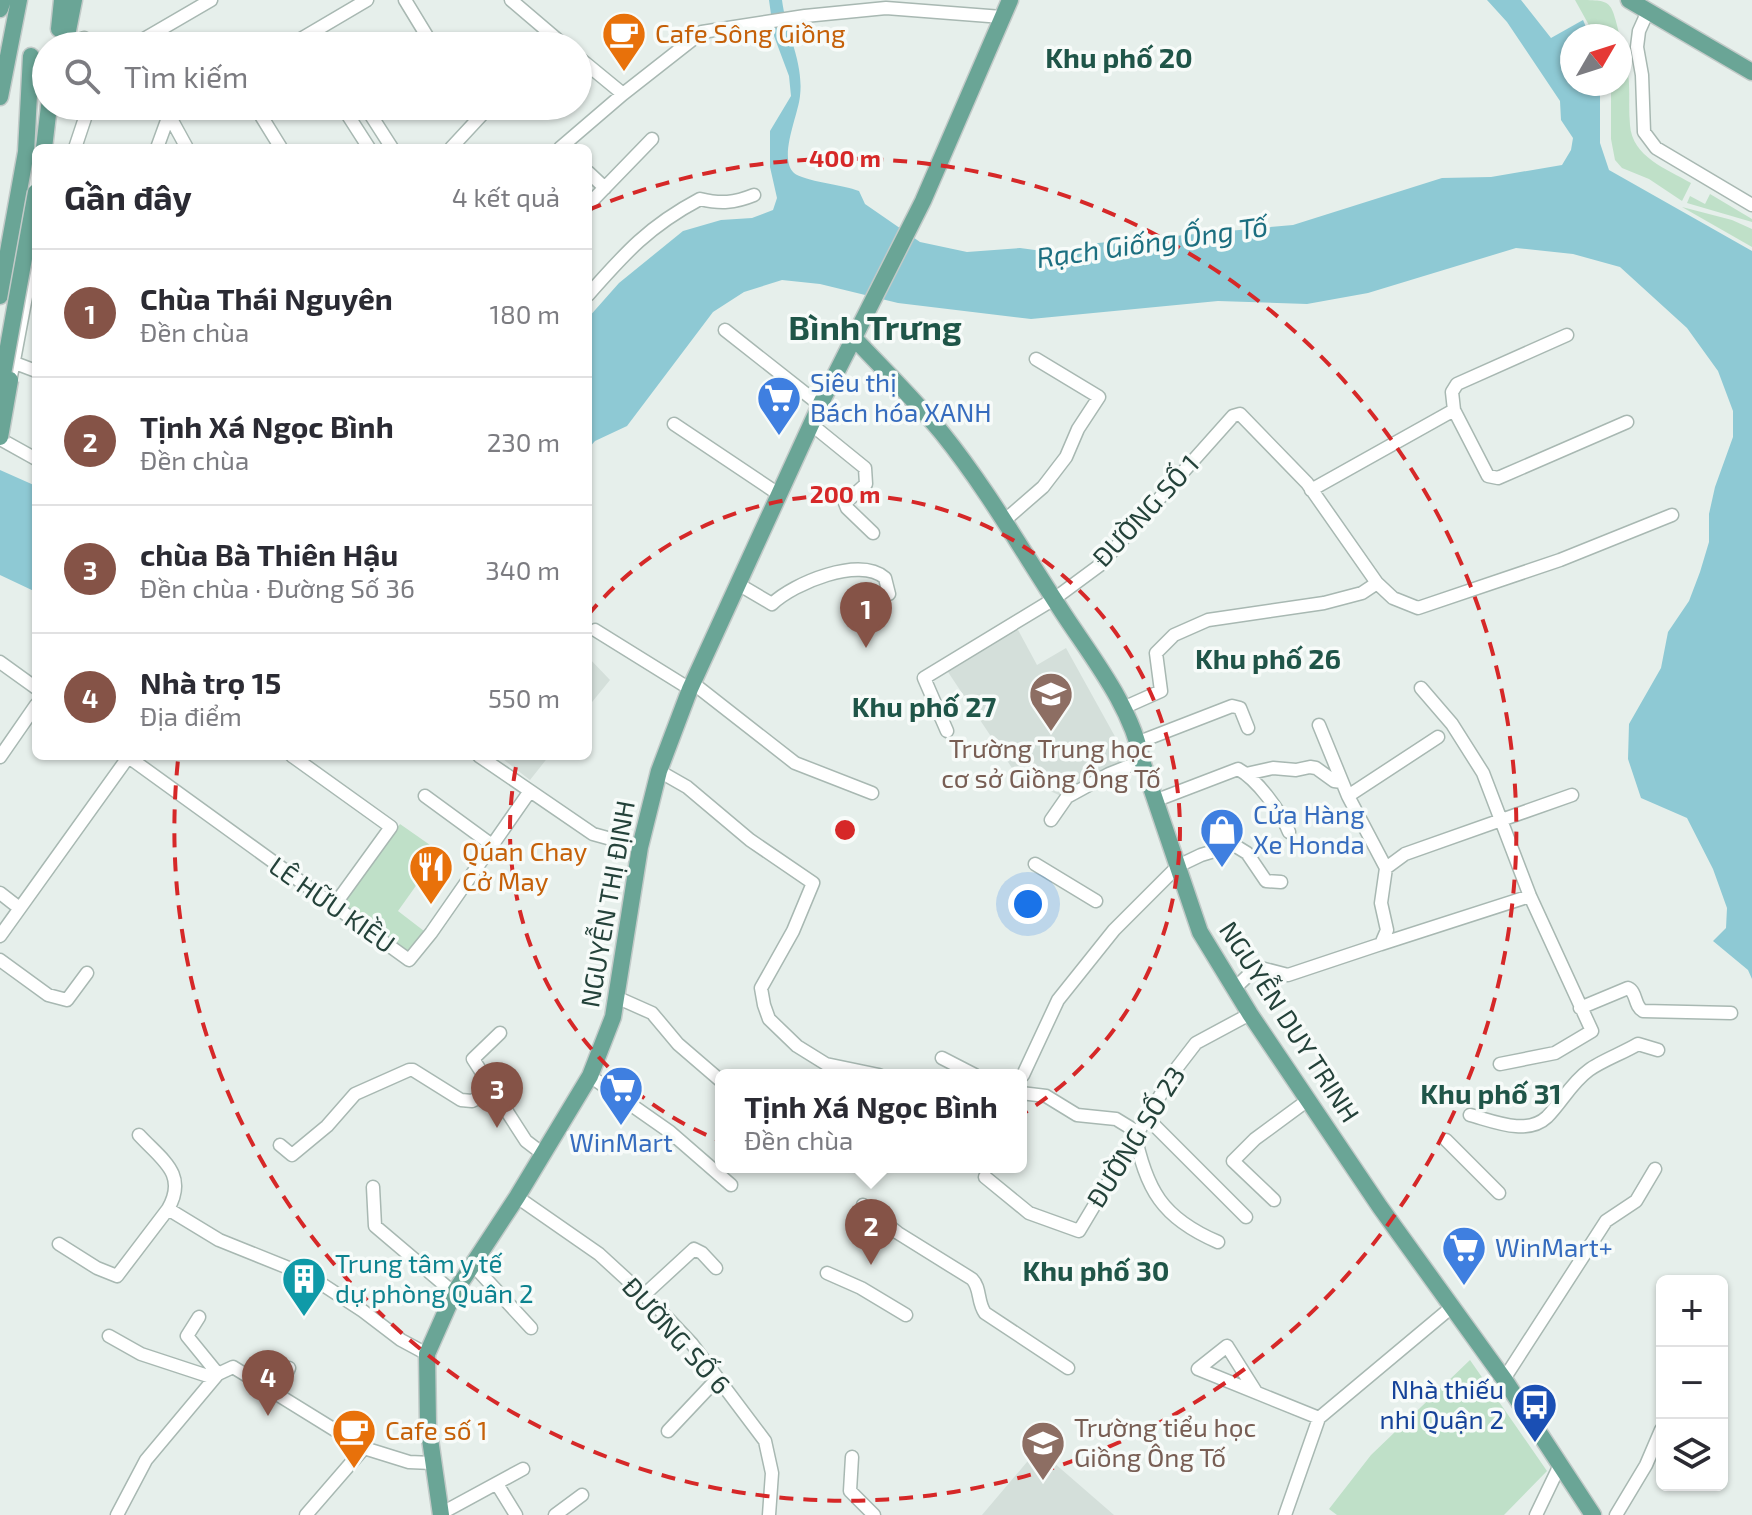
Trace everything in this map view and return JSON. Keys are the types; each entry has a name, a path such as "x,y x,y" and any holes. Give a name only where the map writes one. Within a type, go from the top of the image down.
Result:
{"main road":[{"path":"0,9 3,0"},
{"path":"0,97 19,0"},
{"path":"59,32 62,0"},
{"path":"69,32 74,0"},
{"path":"1002,17 1010,0"},
{"path":"1629,0 1752,72"},
{"name":"NGUYỄN THỊ ĐỊNH","path":"440,1515 425,1384 427,1354 454,1293 517,1197 590,1076 613,1017 640,847 659,771 738,584 820,405 923,201 1002,17"},
{"path":"0,296 26,152 31,57"},
{"path":"44,144 47,120"},
{"path":"52,144 55,120"},
{"path":"0,391 32,214"},
{"path":"0,437 32,260"},
{"name":"NGUYỄN DUY TRINH","path":"854,338 941,432 1005,520 1123,708 1139,742 1142,761 1200,932 1250,1014 1380,1207 1504,1379 1593,1515"}],"street":[{"path":"156,32 211,0"},
{"path":"315,31 367,0"},
{"path":"405,0 424,32"},
{"path":"511,0 540,32"},
{"path":"565,144 702,32 805,16 886,8 1002,17"},
{"path":"1648,11 1639,31 1637,47 1646,136 1656,148 1752,205"},
{"path":"592,69 623,94"},
{"path":"76,144 84,120"},
{"path":"158,144 164,120"},
{"path":"172,120 185,144"},
{"path":"264,120 279,144"},
{"path":"351,120 366,144"},
{"path":"374,120 389,144"},
{"path":"455,144 477,120"},
{"path":"592,201 652,139"},
{"path":"592,176 605,188"},
{"path":"592,290 636,241 673,213 700,199 734,203 754,195"},
{"path":"32,276 0,437 32,457"},
{"path":"725,330 820,405"},
{"path":"1567,335 1457,384 1452,392 1454,410 1488,476 1498,478 1627,422"},
{"path":"0,357 32,370"},
{"path":"1005,520 1043,487 1066,457 1078,429 1099,397 1036,359"},
{"path":"1454,410 1311,490 1377,583 1393,598 1418,608 1560,560 1672,515"},
{"name":"ĐƯỜNG SỐ 1","path":"947,731 924,678 1054,599 1100,565 1233,416 1240,414 1311,490"},
{"path":"674,424 780,495"},
{"path":"812,425 865,468 866,484 845,503 873,533"},
{"path":"738,584 772,604 782,594 809,581 870,569 885,578 889,594"},
{"path":"1123,708 1161,691 1156,653 1174,635 1208,620 1324,603 1362,593 1377,583"},
{"path":"595,630 692,687 795,763 872,793"},
{"path":"0,662 32,685"},
{"path":"1421,688 1452,724 1483,773 1530,896 1592,1031 1555,1053 1500,1064"},
{"path":"1139,742 1232,706 1240,708 1248,728"},
{"path":"0,757 32,711"},
{"path":"1319,725 1348,796 1386,868 1381,903 1387,930 1381,944"},
{"path":"1348,796 1438,737"},
{"path":"0,936 125,760"},
{"name":"LÊ HỮU KIỀU","path":"133,760 409,960 530,791"},
{"path":"298,760 391,827 333,907"},
{"path":"485,760 593,834 640,847"},
{"path":"1051,820 1067,797 1109,774 1142,761"},
{"path":"1246,774 1273,768 1296,770 1310,767 1334,781 1342,782"},
{"path":"1157,800 1238,769 1276,805 1289,832"},
{"path":"659,771 687,787 750,840 813,883 793,931 761,988 764,1005 769,1019 797,1046 826,1064 850,1069"},
{"path":"1386,868 1405,854 1572,795"},
{"path":"425,796 492,845"},
{"path":"1026,1069 1058,1000 1114,930 1178,866 1234,845 1247,853 1266,881 1281,882"},
{"path":"1035,864 1096,901"},
{"path":"0,893 18,907"},
{"path":"1235,988 1257,967 1288,975 1530,896"},
{"path":"0,960 48,995 67,1000 87,973"},
{"path":"1580,1008 1628,988 1633,991 1643,1011 1731,1013"},
{"path":"616,997 660,1019 678,1044 715,1076"},
{"name":"ĐƯỜNG SỐ 23","path":"985,1177 1029,1213 1079,1231 1136,1139 1146,1117 1196,1043 1250,1014"},
{"path":"500,1033 473,1059 526,1141 543,1154"},
{"path":"1470,1115 1526,1127 1545,1119 1569,1088 1591,1068 1638,1044 1658,1050"},
{"path":"942,1058 963,1069"},
{"path":"280,1145 292,1155 327,1126 355,1094 409,1070 461,1100 472,1101 493,1091"},
{"path":"590,1076 670,1132 715,1171"},
{"path":"1027,1094 1046,1096 1077,1115 1116,1119 1134,1130 1157,1197 1173,1217 1194,1232 1218,1242"},
{"path":"1274,1200 1233,1161 1255,1139 1308,1100"},
{"path":"1146,1117 1246,1217"},
{"path":"59,1244 97,1268 117,1276 168,1209 176,1192 174,1173 139,1135"},
{"path":"1446,1140 1499,1193"},
{"path":"1504,1379 1606,1221 1636,1201 1655,1169"},
{"path":"717,1173 731,1185"},
{"path":"373,1187 375,1226 454,1293"},
{"name":"ĐƯỜNG SỐ 6","path":"517,1197 599,1254 692,1344 765,1441 772,1473 769,1515"},
{"path":"863,1205 898,1233 972,1279 977,1285 979,1305 985,1313 1068,1368"},
{"path":"168,1209 219,1240 311,1277 401,1340 427,1354"},
{"path":"644,1295 694,1249 716,1268"},
{"path":"473,1265 531,1328"},
{"path":"827,1273 861,1288 906,1315"},
{"path":"1285,1515 1319,1418 1453,1306"},
{"path":"199,1317 187,1336 216,1376"},
{"path":"109,1336 141,1354 216,1376"},
{"path":"1256,1392 1227,1346 1198,1369 1319,1418"},
{"path":"117,1515 146,1460 216,1376 233,1367 364,1448 409,1462 432,1463"},
{"path":"277,1394 289,1368"},
{"path":"668,1431 717,1379"},
{"path":"1616,1515 1656,1442"},
{"path":"306,1515 364,1448"},
{"path":"852,1457 850,1491 874,1515"},
{"path":"1536,1515 1559,1467"},
{"path":"440,1515 523,1469"},
{"path":"497,1484 516,1515"},
{"path":"555,1515 582,1495"}],"shaded area":[{"name":"Trường Trung học cơ sở Giồng Ông Tố","path":"1017,628 1037,665 1066,648 1128,760 1059,795 1018,777 946,669"},
{"path":"592,661 610,680 592,702"},
{"path":"504,760 546,760 530,780"},
{"name":"Trường tiểu học Giồng Ông Tố","path":"1038,1449 1114,1515 982,1515"}],"green space":[{"path":"1575,0 1608,4 1617,24 1588,24"},
{"path":"1611,96 1629,96 1630,125 1637,146 1652,161 1691,183 1682,201 1649,179 1622,168 1615,160 1611,139"},
{"path":"1710,194 1752,219 1752,222 1687,203 1690,196 1705,204"},
{"path":"1682,207 1732,220 1752,229 1752,247"},
{"path":"400,824 440,852 398,911 424,931 409,952 342,905"},
{"path":"1470,1360 1547,1471 1504,1515 1337,1515 1329,1509 1371,1455"}],"water":[{"name":"Rạch Giống Ống Tố","path":"769,0 782,0 801,83 788,147 794,173 859,191 865,204 920,242 967,252 1020,248 1050,252 1098,243 1293,225 1442,178 1491,177 1562,165 1571,150 1573,138 1561,120 1560,101 1507,22 1487,0 1521,0 1551,38 1560,33 1560,96 1600,96 1600,143 1609,170 1752,251 1752,979 1748,970 1713,941 1726,928 1727,908 1713,869 1687,818 1641,798 1628,759 1629,724 1661,668 1668,632 1689,601 1700,572 1709,542 1709,514 1715,487 1733,437 1733,411 1718,371 1687,328 1620,267 1573,254 1516,248 1368,293 1307,304 1218,301 1031,319 898,303 820,284 782,280 744,292 713,312 627,426 592,444 592,313 619,283 683,231 721,220 752,218 773,210 777,198 770,167 770,131 791,96 789,76 774,36"},
{"path":"0,470 32,484 32,590 0,575"}],"place":[{"name":"Cafe Sông Giồng","path":"624,73"},
{"name":"Siêu thị Bách hóa XANH","path":"779,437"},
{"name":"Chùa Thái Nguyên","path":"866,648"},
{"name":"Trường Trung học cơ sở Giồng Ông Tố","path":"1051,733"},
{"name":"Cửa Hàng Xe Honda","path":"1222,869"},
{"name":"Qúan Chay Cở May","path":"431,906"},
{"name":"WinMart","path":"621,1127"},
{"name":"chùa Bà Thiên Hậu","path":"497,1128"},
{"name":"Tịnh Xá Ngọc Bình","path":"871,1265"},
{"name":"WinMart+","path":"1464,1287"},
{"name":"Trung tâm y tế dự phòng Quân 2","path":"304,1318"},
{"name":"Nhà trọ 15","path":"268,1416"},
{"name":"Nhà thiếu nhi Quận 2","path":"1535,1444"},
{"name":"Cafe số 1","path":"354,1470"},
{"name":"Trường tiểu học Giồng Ông Tố","path":"1043,1482"}],"district":[{"name":"Khu phố 20","path":"1119,58"},
{"name":"Bình Trưng","path":"875,328"},
{"name":"Khu phố 26","path":"1268,659"},
{"name":"Khu phố 27","path":"924,707"},
{"name":"Khu phố 31","path":"1491,1094"},
{"name":"Khu phố 30","path":"1096,1271"}]}
